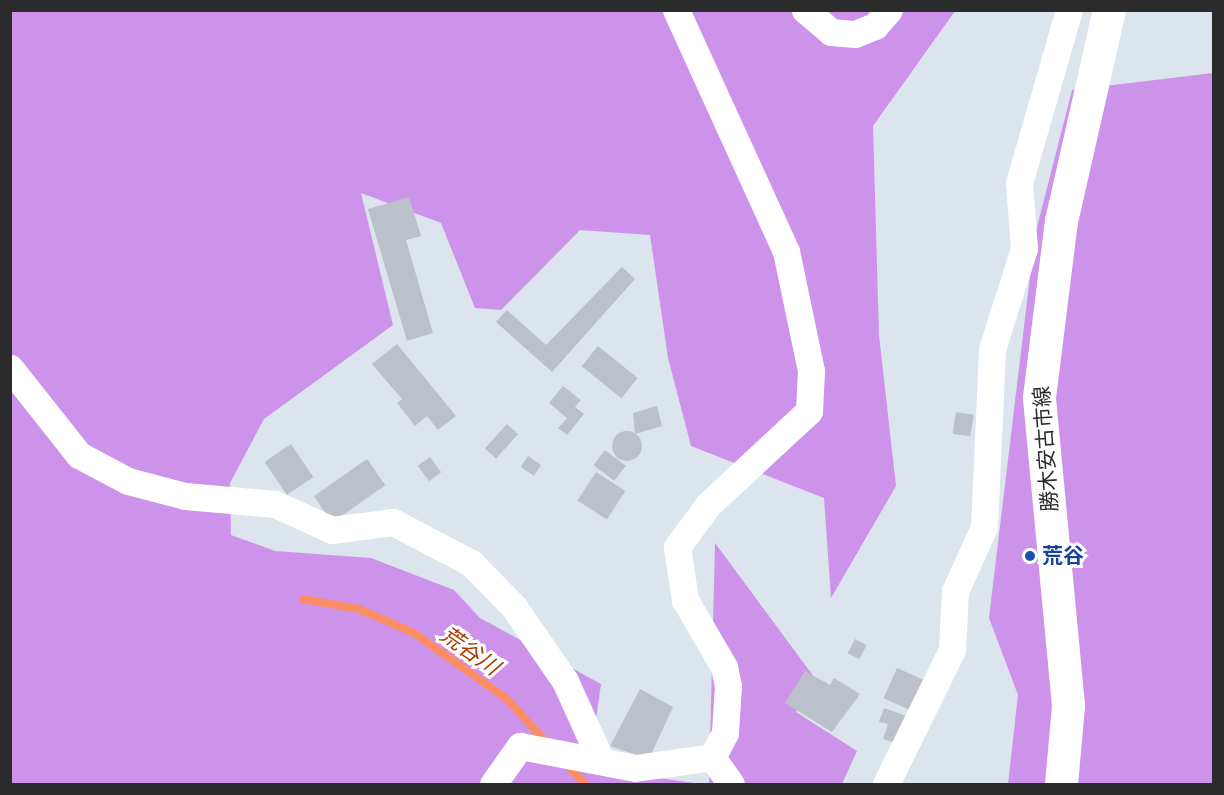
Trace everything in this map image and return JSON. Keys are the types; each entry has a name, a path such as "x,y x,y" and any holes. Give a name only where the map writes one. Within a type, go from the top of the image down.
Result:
{"main road":[{"name":"勝木安古市線","path":"1061,784 1068,705 1039,398 1061,221 1109,10"}],"street":[{"path":"676,10 786,251 811,371 809,411 708,505 677,547 684,600 724,667 728,686 725,733 712,757"},
{"path":"805,10 831,32 855,34 876,26 889,10"},
{"path":"886,784 952,650 955,591 984,527 992,349 1024,248 1019,183 1069,10"},
{"path":"10,368 79,455 128,481 185,496 275,504 332,530 393,522 471,563 514,607 565,681 600,758"},
{"path":"493,784 520,746 600,758 634,768 712,757"},
{"path":"712,757 730,784"}],"shaded area":[{"path":"10,11 955,11 873,126 879,335 896,486 831,598 824,498 691,446 668,358 650,235 580,230 501,310 475,308 441,223 361,193 393,325 264,419 230,483 231,535 275,551 371,558 454,590 480,618 601,684 589,768 701,784 11,784"},
{"path":"1213,73 1213,784 1008,784 1018,695 989,618 1035,235 1072,90"},
{"path":"715,543 814,677 796,712 857,751 842,784 709,784"}],"building":[{"path":"409,197 421,236 406,240 433,333 407,341 368,209"},
{"path":"622,267 635,279 552,372 496,322 507,310 546,345"},
{"path":"397,344 456,416 438,430 427,416 415,426 397,403 402,399 372,364"},
{"path":"598,346 638,378 621,398 582,366"},
{"path":"563,386 581,400 575,407 584,414 567,435 558,428 567,418 549,403"},
{"path":"657,406 662,426 635,434 633,413"},
{"path":"956,412 974,415 970,437 953,434"},
{"path":"507,424 518,434 496,459 485,449"},
{"path":"627,431 638,435 642,446 638,457 627,461 616,457 612,446 616,435"},
{"path":"291,444 313,477 287,495 264,462"},
{"path":"605,450 626,466 614,481 594,465"},
{"path":"528,456 541,465 534,476 521,467"},
{"path":"430,457 441,472 429,481 418,466"},
{"path":"367,459 385,485 332,522 314,496"},
{"path":"596,472 625,491 607,520 577,501"},
{"path":"855,639 867,645 859,659 848,653"},
{"path":"897,668 926,681 913,711 884,698"},
{"path":"805,671 830,685 834,678 860,694 832,732 785,703"},
{"path":"640,689 673,707 649,759 610,746"},
{"path":"884,708 909,717 901,745 883,739 888,724 879,722"}],"waterway":[{"name":"荒谷川","path":"303,599 359,609 414,633 507,699 546,742"},
{"name":"荒谷川","path":"564,762 585,784"}],"place":[{"name":"荒谷","path":"1030,556"}]}
